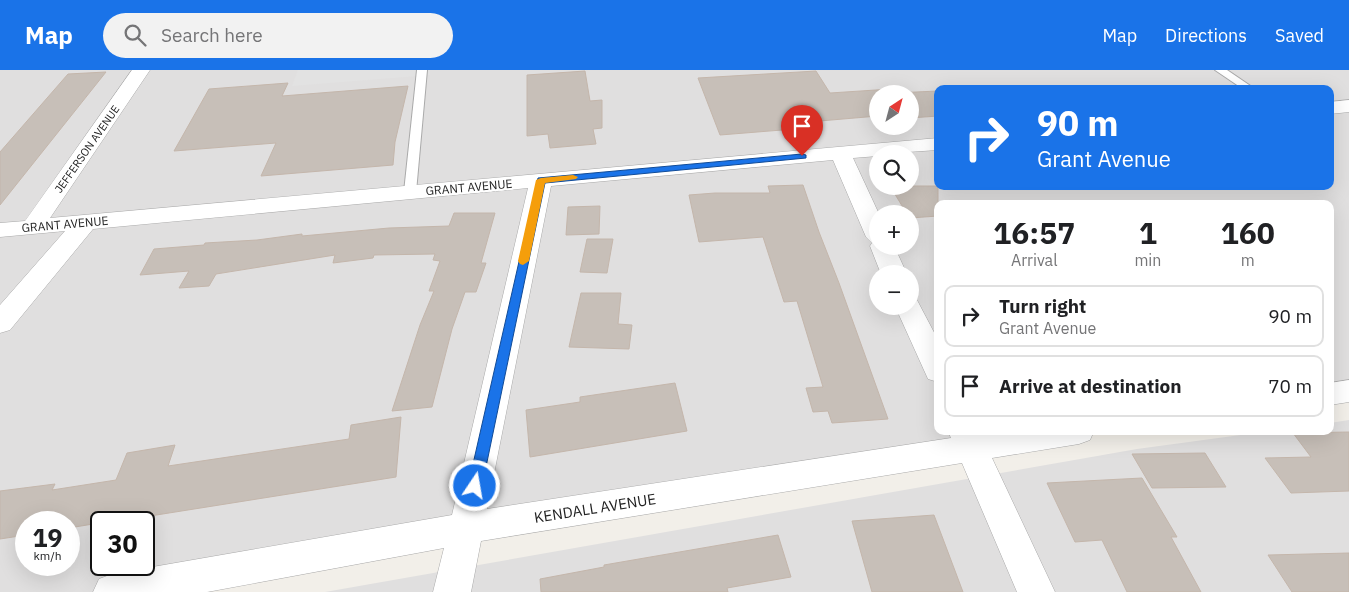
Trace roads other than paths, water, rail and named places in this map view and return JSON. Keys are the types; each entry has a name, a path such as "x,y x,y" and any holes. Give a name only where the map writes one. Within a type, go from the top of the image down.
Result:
{"street":[{"name":"JEFFERSON AVENUE","path":"32,228 142,70"},
{"path":"1334,108 1349,106"},
{"name":"GRANT AVENUE","path":"0,230 934,144"},
{"path":"840,153 869,217"},
{"path":"452,592 541,180"},
{"path":"0,323 86,222"},
{"path":"912,315 934,363"},
{"path":"1334,393 1349,391"},
{"name":"KENDALL AVENUE","path":"112,592 968,439 1023,435"},
{"path":"968,439 1036,592"}],"lane":[{"path":"410,192 422,70"},
{"path":"1220,70 1244,85"}]}
